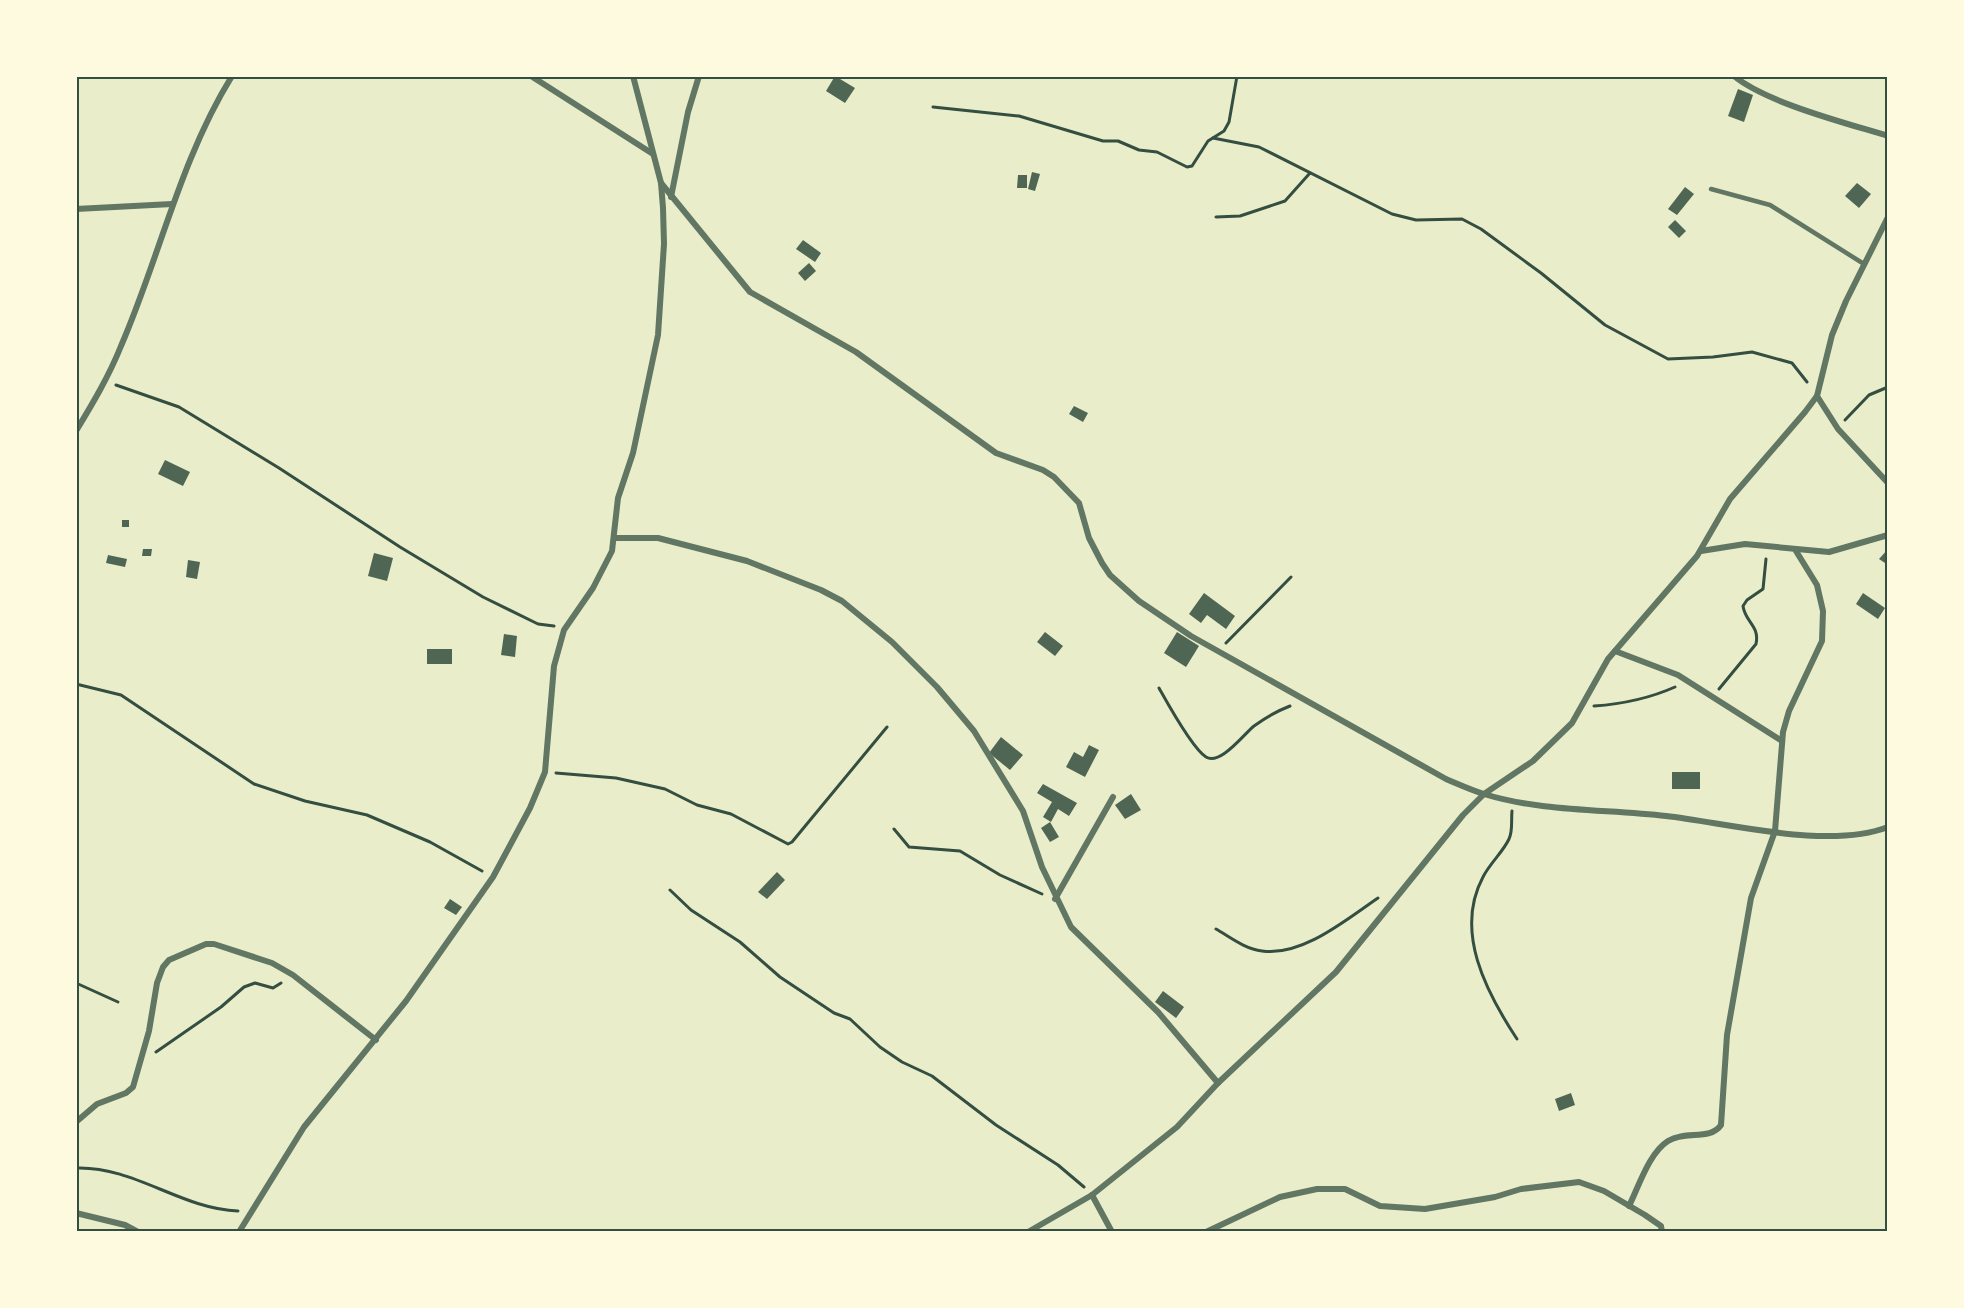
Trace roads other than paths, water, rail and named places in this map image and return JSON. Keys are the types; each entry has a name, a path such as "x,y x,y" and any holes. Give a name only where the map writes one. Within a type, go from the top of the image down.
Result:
{"street":[{"path":"76,431 106,381 122,344 172,204 209,118 232,76"},
{"path":"531,76 653,154"},
{"path":"239,1232 304,1127 376,1040 493,877 530,808 545,772 554,666 568,621 605,568 615,538 618,498 633,453 658,334 664,244 661,183 633,76"},
{"path":"671,196 688,112 699,76"},
{"path":"1734,76 1761,92 1887,136"},
{"path":"661,183 750,292 864,357 996,453 1043,470 1054,477 1079,503 1089,538 1110,575 1139,601 1219,651 1421,766 1484,794 1512,801 1665,816 1775,831 1847,835 1875,832 1887,827"},
{"path":"76,209 172,204"},
{"path":"1031,1231 1092,1195 1158,1145 1218,1083 1336,972 1364,940 1442,839 1484,794 1533,761 1572,723 1584,706 1608,658 1701,551 1719,514 1730,499 1817,396 1832,335 1887,217"},
{"path":"1817,396 1838,429 1887,483"},
{"path":"1701,551 1745,544 1834,552 1887,535"},
{"path":"615,538 658,538 747,561 821,590 842,601 892,642 937,687 974,731 1027,820 1055,899 1071,927 1081,940 1158,1012 1218,1083"},
{"path":"1629,1206 1662,1146 1680,1134 1707,1134 1721,1125 1727,1035 1745,925 1758,876 1775,831 1782,741 1789,711 1816,658 1824,624 1817,585 1796,550"},
{"path":"1615,651 1666,669 1689,681 1782,741"},
{"path":"1055,899 1113,797"},
{"path":"76,1122 97,1104 130,1090 142,1060 157,982 169,960 196,946 214,944 272,963 291,974 376,1040"},
{"path":"1206,1232 1280,1197 1331,1187 1345,1189 1376,1205 1425,1209 1495,1197 1521,1189 1579,1182 1604,1191 1629,1206 1661,1226 1662,1232"},
{"path":"1092,1195 1112,1232"},
{"path":"76,1213 126,1225 138,1232"}],"lane":[{"path":"1711,189 1770,206 1864,264"}]}
